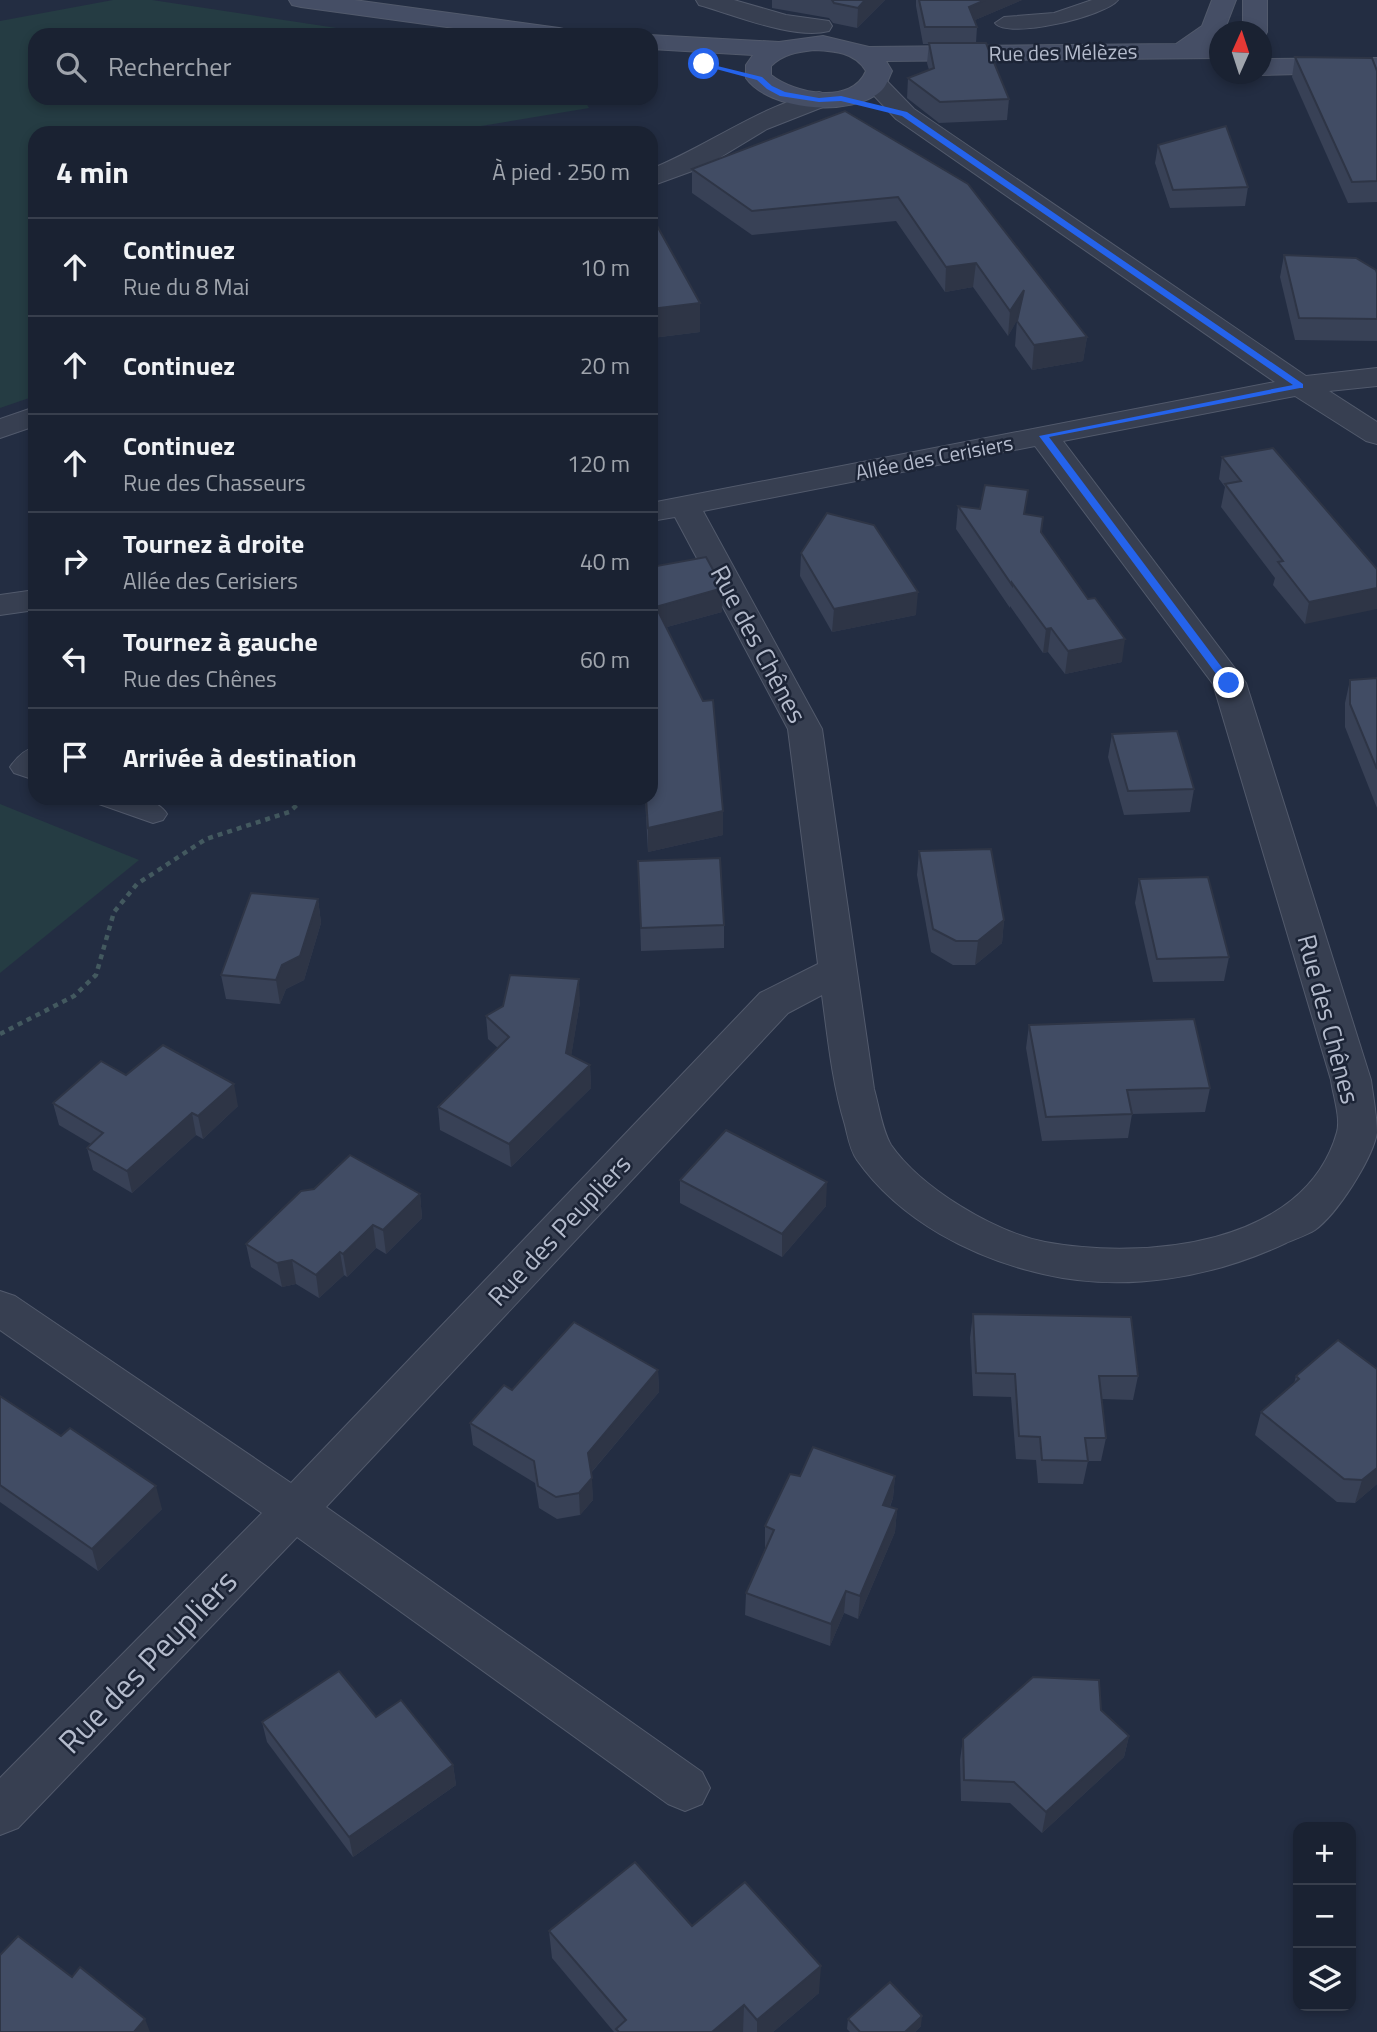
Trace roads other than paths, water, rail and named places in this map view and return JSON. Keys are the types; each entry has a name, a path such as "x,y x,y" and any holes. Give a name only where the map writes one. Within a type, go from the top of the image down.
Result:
{"main road":[{"path":"301,0 507,28"},
{"path":"1181,51 1204,38 1219,22 1224,0"},
{"path":"1255,0 1255,21"},
{"name":"Rue des Mélèzes","path":"658,42 779,49 824,44 850,48 865,54 1209,51"},
{"path":"748,78 757,72 762,59 779,49"},
{"path":"1272,51 1377,50"},
{"path":"865,54 877,65 877,80"},
{"path":"658,55 748,78 791,96 830,99"},
{"path":"1272,67 1377,65"},
{"name":"Rue des Mélèzes","path":"830,99 861,93 877,80 939,69 1209,67"}],"street":[{"path":"708,0 784,22 820,26"},
{"path":"748,78 758,124"},
{"path":"877,80 905,114 1300,386 1377,435"},
{"path":"658,175 698,160 758,124 830,99 905,114"},
{"name":"Allée des Cerisiers","path":"668,509 1300,386 1377,377"},
{"path":"0,429 28,419"},
{"name":"Rue des Chênes","path":"668,509 805,729 854,1090 872,1150 919,1200 982,1238 1044,1258 1117,1266 1184,1261 1245,1244 1301,1218 1340,1173 1358,1130 1351,1080 1229,683 1043,436"},
{"path":"0,605 28,601"},
{"name":"Rue des Peupliers","path":"0,1812 294,1510 775,1003 839,970"},
{"path":"0,1308 294,1510 685,1788"}],"lane":[{"path":"1004,23 1030,24 1056,20 1109,0"},
{"path":"128,805 153,814"}]}
